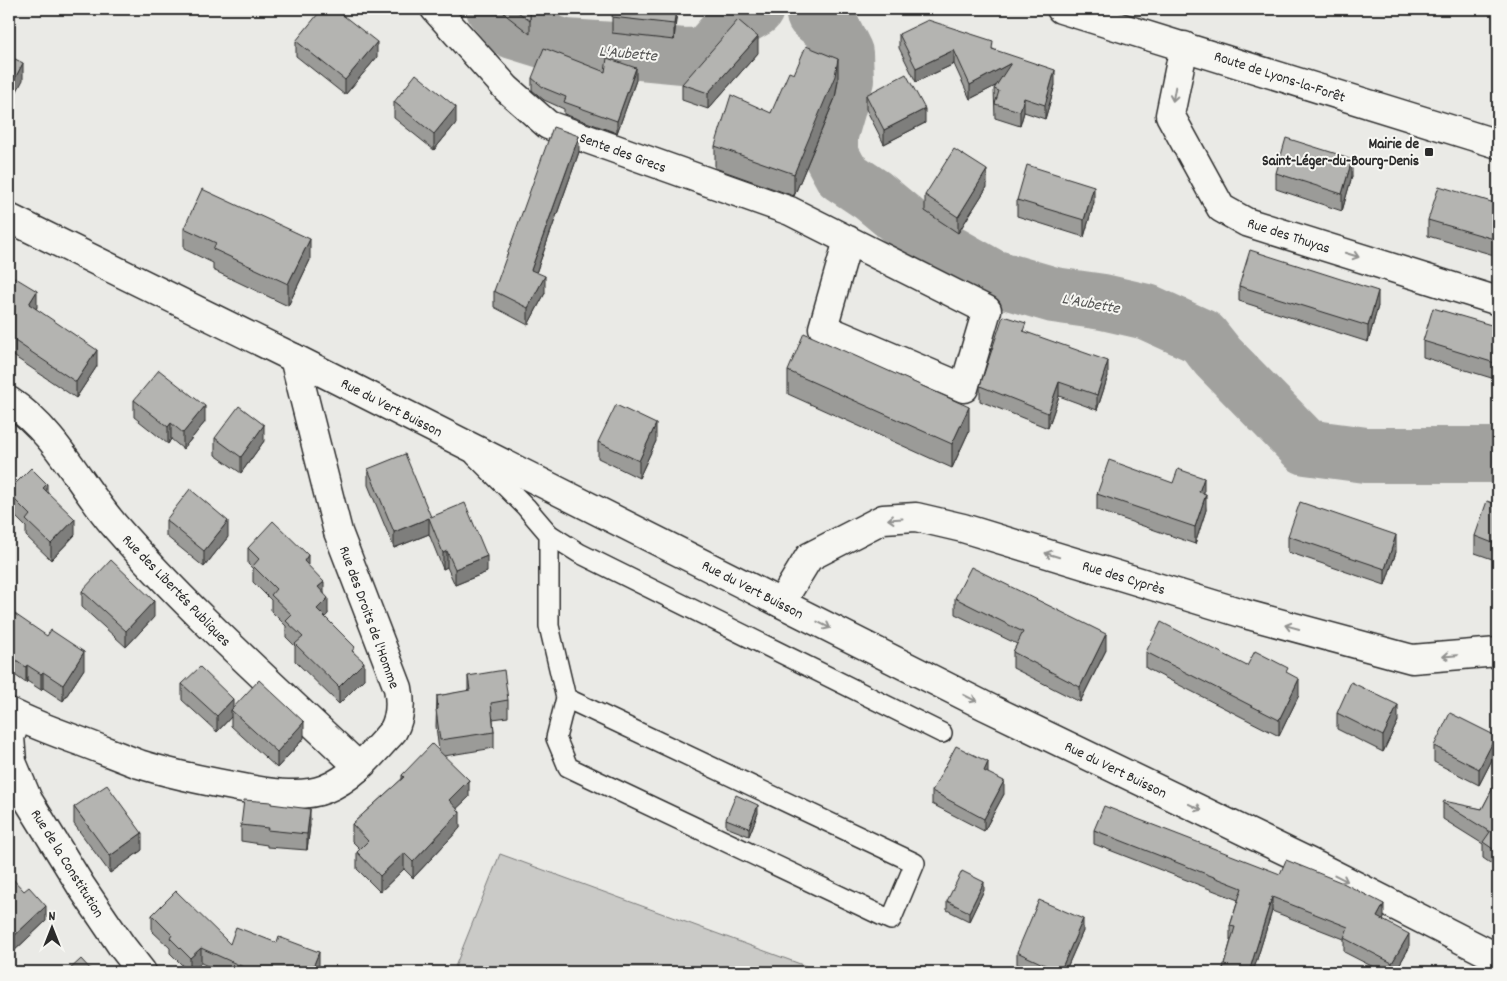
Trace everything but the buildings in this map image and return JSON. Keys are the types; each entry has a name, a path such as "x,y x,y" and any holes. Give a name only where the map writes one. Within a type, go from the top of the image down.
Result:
{"street":[{"name":"Sente des Grecs","path":"435,9 507,89 548,125 790,211 848,240 987,310 964,388 823,328 848,240"},
{"name":"Route de Lyons-la-Forêt","path":"1062,9 1498,144"},
{"name":"Rue des Thuyas","path":"1184,46 1170,115 1221,208 1246,222 1498,301"},
{"name":"Rue du Vert Buisson","path":"9,218 294,358 985,706 1319,867 1498,958"},
{"name":"Rue des Droits de l'Homme","path":"14,714 138,763 195,779 268,792 301,793 323,790 342,781 359,767 393,731 397,724 400,698 338,532 294,358"},
{"name":"Rue des Libertés Publiques","path":"9,401 18,407 55,443 113,523 199,616 359,767"},
{"name":"Rue des Cyprès","path":"781,603 809,557 884,519 916,517 963,528 1245,614 1412,659 1498,652"},
{"name":"Rue de la Constitution","path":"14,714 10,737 12,762 28,800 81,886 121,945 142,972"}],"lane":[{"path":"460,441 526,507 549,534 579,553 942,733"},
{"path":"549,534 549,626 566,698 556,738 568,767 891,920 915,863 566,698"}],"shaded area":[{"path":"500,854 822,972 453,972"}],"waterway":[{"name":"L'Aubette","path":"494,9 513,31 565,47 683,56 706,55 737,20 756,9"},
{"name":"L'Aubette","path":"814,15 834,31 845,53 846,80 830,135 830,153 842,175 872,195 925,239 992,277 1054,295 1103,302 1147,312 1202,337 1218,357 1306,447 1366,455 1498,455"}],"place":[{"name":"Mairie de Saint-Léger-du-Bourg-Denis","path":"1429,152"}]}
